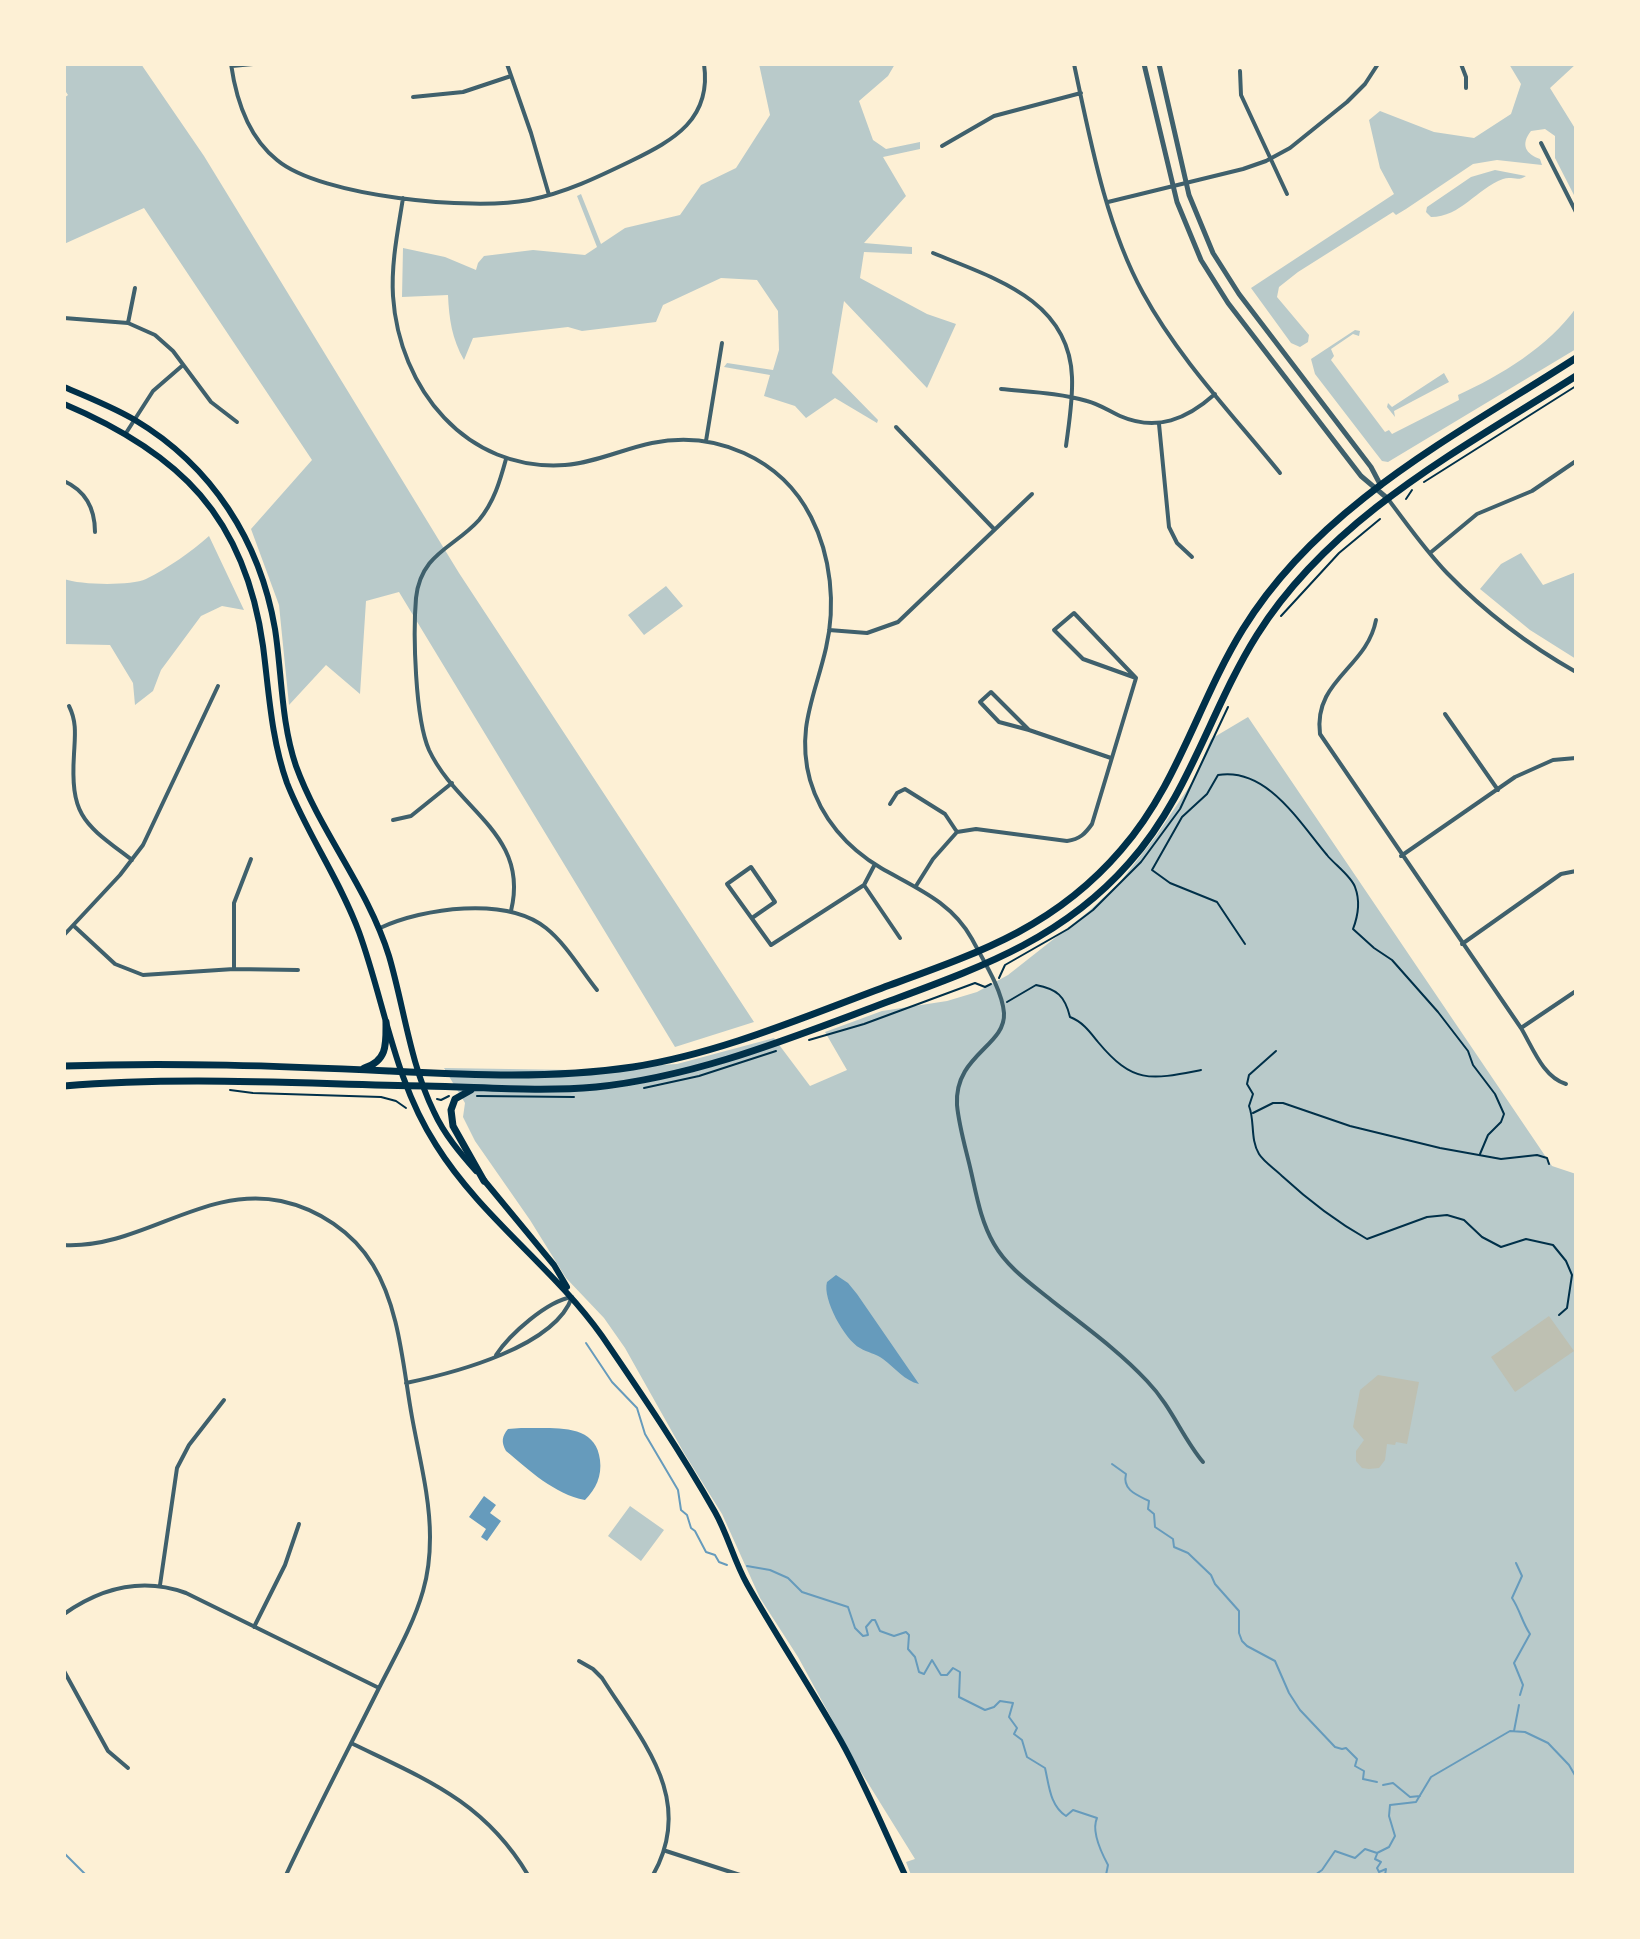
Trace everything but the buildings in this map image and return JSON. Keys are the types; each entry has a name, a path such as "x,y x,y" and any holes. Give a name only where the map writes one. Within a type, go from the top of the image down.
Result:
{"highway":[{"path":"64,1066 161,1064 419,1073 564,1074 673,1060 737,1041 978,952 1021,932 1060,906 1123,848 1163,791 1222,668 1262,602 1311,543 1377,486 1576,358"},
{"path":"64,1086 195,1079 477,1089 579,1088 632,1082 685,1072 740,1056 1023,948 1088,903 1130,863 1172,805 1234,675 1271,614 1317,558 1387,498 1576,376"},
{"path":"354,1070 374,1065 382,1057 386,1044 386,1022"},
{"path":"477,1089 464,1092 455,1099 451,1118 484,1181"}],"main road":[{"path":"64,387 133,419 164,439 196,468 228,507 251,544 273,617 285,713 295,763 388,952 419,1073 435,1115 448,1136 554,1265 572,1297"},
{"path":"64,404 126,433 159,455 215,513 233,544 254,596 270,715 286,779 358,930 400,1072 425,1126 449,1165 572,1297 601,1334 714,1510 744,1580 841,1742 905,1875"},
{"path":"270,715 285,713"}],"street":[{"path":"253,64 231,65 237,96 261,144 280,163 296,173 325,184 403,198 481,205 512,203 549,195 595,178 679,134 694,117 701,101 705,83 704,64"},
{"path":"507,64 549,195"},
{"path":"1074,64 1120,243 1142,292 1169,336 1280,473"},
{"path":"1144,64 1173,187 1191,240 1210,277 1352,465 1377,486 1446,572 1483,606 1539,649 1576,672"},
{"path":"1159,64 1186,183 1202,232 1223,269 1371,467 1377,486"},
{"path":"1108,202 1252,167 1271,158 1290,148 1347,102 1365,84 1378,64"},
{"path":"1461,64 1466,88"},
{"path":"1240,71 1241,95 1287,194"},
{"path":"413,97 463,92 511,76"},
{"path":"942,146 994,116 1081,93"},
{"path":"1541,143 1576,212"},
{"path":"403,198 393,283 397,327 406,359 427,399 445,421 477,445 506,459 526,463 565,465 666,441 706,441 736,449 763,463 785,481 804,504 818,533 827,566 831,599 829,630 806,718 806,764 817,798 833,827 856,851 916,886 954,915 968,933 1002,1004 1004,1017 1000,1032 970,1062 957,1093 960,1121 987,1230 999,1252 1015,1271 1115,1350 1149,1382 1171,1410 1203,1462"},
{"path":"933,253 1010,285 1043,310 1057,329 1071,369 1066,446"},
{"path":"128,323 135,288"},
{"path":"64,318 128,323 149,331 161,339 184,365 211,402 237,422"},
{"path":"706,441 722,343"},
{"path":"126,433 153,391 184,365"},
{"path":"1001,389 1071,397 1098,404 1130,420 1159,424 1190,414 1215,394"},
{"path":"1159,424 1169,527 1177,543 1192,557"},
{"path":"896,427 995,530"},
{"path":"506,459 486,510 469,530 434,557 417,593 420,720 430,752 510,856 515,888 511,911"},
{"path":"1430,553 1477,514 1532,491 1576,461"},
{"path":"64,481 78,489 90,503 95,515 95,532"},
{"path":"829,630 867,633 898,622 1032,494"},
{"path":"1074,613 1136,678 1083,659 1054,630 1074,613"},
{"path":"1376,620 1369,643 1320,707 1320,734 1546,1069 1556,1081 1566,1084"},
{"path":"916,886 944,844 957,832 976,829 1077,840 1086,833 1092,824 1136,678"},
{"path":"64,935 132,860 155,824 218,686"},
{"path":"1029,730 991,692 980,702 999,722 1111,758"},
{"path":"69,706 76,726 72,781 77,807 92,828 132,860"},
{"path":"1445,714 1498,790"},
{"path":"1401,856 1515,777 1553,760 1576,758"},
{"path":"393,820 411,816 452,783"},
{"path":"890,804 897,793 905,789 945,814 957,832"},
{"path":"234,969 234,903 251,859"},
{"path":"752,918 775,902 751,867 727,884 771,945 864,885 875,864"},
{"path":"1462,944 1561,874 1576,871"},
{"path":"864,885 900,938"},
{"path":"378,929 397,920 431,911 511,911 537,921 549,930 597,990"},
{"path":"74,926 115,964 135,974 152,976 234,969 298,970"},
{"path":"1521,1028 1576,991"},
{"path":"64,1245 97,1244 223,1201 260,1198 301,1207 342,1230 360,1247 374,1267 390,1302 429,1516 428,1564 415,1614 286,1875"},
{"path":"406,1383 463,1369 515,1350 567,1311 572,1297 557,1299 505,1341 496,1355"},
{"path":"160,1585 177,1468 189,1445 224,1400"},
{"path":"254,1627 285,1565 299,1524"},
{"path":"64,1614 90,1597 113,1589 160,1585 186,1593 379,1688"},
{"path":"579,1661 602,1678 660,1773 670,1812 666,1851 653,1875"},
{"path":"64,1671 108,1751 128,1768"},
{"path":"351,1743 460,1799 504,1840 528,1875"},
{"path":"666,1851 740,1875"}],"path":[{"path":"1425,482 1576,386"},
{"path":"1406,499 1412,490"},
{"path":"1245,944 1217,902 1170,883 1152,870 1182,817 1207,794 1218,775 1233,772 1246,776 1285,803 1355,885 1359,914 1353,929 1392,960 1468,1051 1473,1065 1495,1094 1504,1114 1501,1122 1488,1135 1480,1154"},
{"path":"1001,978 1005,965"},
{"path":"975,983 985,987"},
{"path":"1002,1004 1036,985 1048,987 1060,993 1067,1001 1070,1017 1083,1024 1112,1059 1127,1071 1143,1077 1201,1070"},
{"path":"1276,1051 1249,1075 1247,1084 1253,1094 1249,1106 1253,1139 1260,1156 1304,1196 1339,1223 1367,1239 1427,1217 1447,1215 1464,1220 1482,1237 1501,1247 1526,1239 1553,1245 1566,1261 1572,1275 1567,1308 1559,1315"},
{"path":"229,1090 389,1098 406,1108"},
{"path":"437,1099 450,1097"},
{"path":"1252,1113 1273,1103 1283,1103 1350,1126 1440,1148 1501,1159 1537,1155 1547,1158 1549,1164"}],"shaded area":[{"path":"64,64 141,64 204,156 459,573 754,1022 675,1047 399,592 366,601 360,694 326,665 289,705 279,605 251,529 312,460 144,208 64,244 64,98 68,95 64,89"},
{"path":"759,64 895,64 888,76 859,101 873,140 886,149 920,142 920,149 883,157 906,196 864,243 912,247 912,254 864,252 860,278 927,314 956,324 927,388 844,301 832,373 878,420 877,423 835,398 806,418 795,406 764,396 770,375 724,367 727,363 773,370 779,350 778,311 757,280 721,278 663,305 656,322 582,331 568,327 473,338 464,360 452,329 448,295 402,297 403,248 445,257 476,270 484,256 533,250 585,255 597,247 577,196 581,194 601,244 625,228 680,215 701,185 736,168 770,115"},
{"path":"1509,64 1576,64 1550,88 1576,130 1576,199 1555,158 1555,136 1545,129 1531,131 1525,145 1542,165 1497,160 1473,164 1406,209 1396,215 1393,212 1298,272 1279,287 1277,297 1309,335 1308,342 1300,347 1291,343 1251,288 1394,194 1380,168 1369,120 1380,111 1434,132 1474,138 1511,114 1521,84"},
{"path":"1495,170 1526,176 1503,179 1460,208 1442,216 1431,217 1426,212 1427,207 1471,177"},
{"path":"1576,308 1576,349 1388,462 1382,461 1315,374 1311,359 1355,330 1360,331 1359,336 1353,334 1331,349 1334,356 1331,360 1385,432 1389,430 1392,434 1459,400 1458,395 1523,359 1552,335"},
{"path":"1444,373 1449,382 1394,411 1395,417 1387,407 1388,403 1392,407"},
{"path":"209,536 244,610 222,606 201,616 161,670 153,691 135,705 133,683 110,645 64,644 64,579 105,584 146,579 171,565"},
{"path":"1521,553 1543,585 1576,572 1576,659 1530,630 1480,589 1501,564"},
{"path":"666,586 683,606 644,635 628,615"},
{"path":"1248,717 1552,1166 1576,1174 1576,1875 911,1875 906,1862 915,1859 858,1767 798,1657 760,1598 722,1514 625,1348 604,1318 566,1278 475,1141 463,1117 465,1103 444,1068 574,1070 677,1064 774,1038 810,1086 847,1070 825,1032 882,1011 947,1001 977,992 1008,975 1088,912 1120,882 1193,781 1211,739"},
{"path":"630,1506 664,1530 641,1561 608,1536"}],"water":[{"path":"836,1275 857,1294 919,1384 880,1357 860,1348 848,1337 836,1318 826,1289 827,1282"},
{"path":"521,1428 558,1428 581,1433 590,1439 597,1447 600,1471 595,1487 585,1500 552,1487 506,1451 503,1437 506,1432"},
{"path":"484,1496 496,1505 490,1513 501,1521 487,1541 481,1537 486,1529 469,1517"}],"waterway":[{"path":"586,1343 612,1382 637,1408 645,1434 678,1490 681,1510 687,1515 706,1552 727,1565"},
{"path":"1112,1464 1126,1474 1126,1484 1132,1491 1149,1501 1148,1509 1154,1514 1155,1527 1173,1539 1174,1547 1188,1553 1211,1575 1239,1611 1242,1641 1275,1661 1300,1710 1335,1747 1346,1748 1357,1759 1355,1766 1364,1771 1363,1779 1377,1782"},
{"path":"1516,1563 1522,1576 1512,1598 1530,1634 1514,1663 1523,1685 1520,1695"},
{"path":"747,1566 770,1570 788,1578 802,1592 848,1607 855,1628 863,1636 868,1635 866,1627 872,1620 875,1620 880,1631 894,1636 906,1632 909,1635 908,1649 915,1657 919,1672 924,1674 932,1660 941,1675 947,1675 953,1668 960,1672 959,1697 985,1710 1000,1701 1013,1703 1009,1717 1017,1728 1014,1734 1022,1740 1027,1757 1045,1768 1057,1807 1066,1816 1073,1810 1097,1818 1096,1835 1108,1865 1106,1875"},
{"path":"1514,1731 1519,1705"},
{"path":"1315,1875 1335,1851 1355,1858 1365,1849 1377,1853 1389,1847 1395,1836 1389,1816 1390,1805 1416,1802 1431,1777 1510,1731 1525,1732 1548,1743 1576,1777"},
{"path":"1383,1785 1393,1783 1410,1797 1420,1796"},
{"path":"64,1853 86,1875"},
{"path":"1377,1854 1375,1859 1381,1862 1377,1868 1379,1872 1386,1869 1385,1875"}]}
